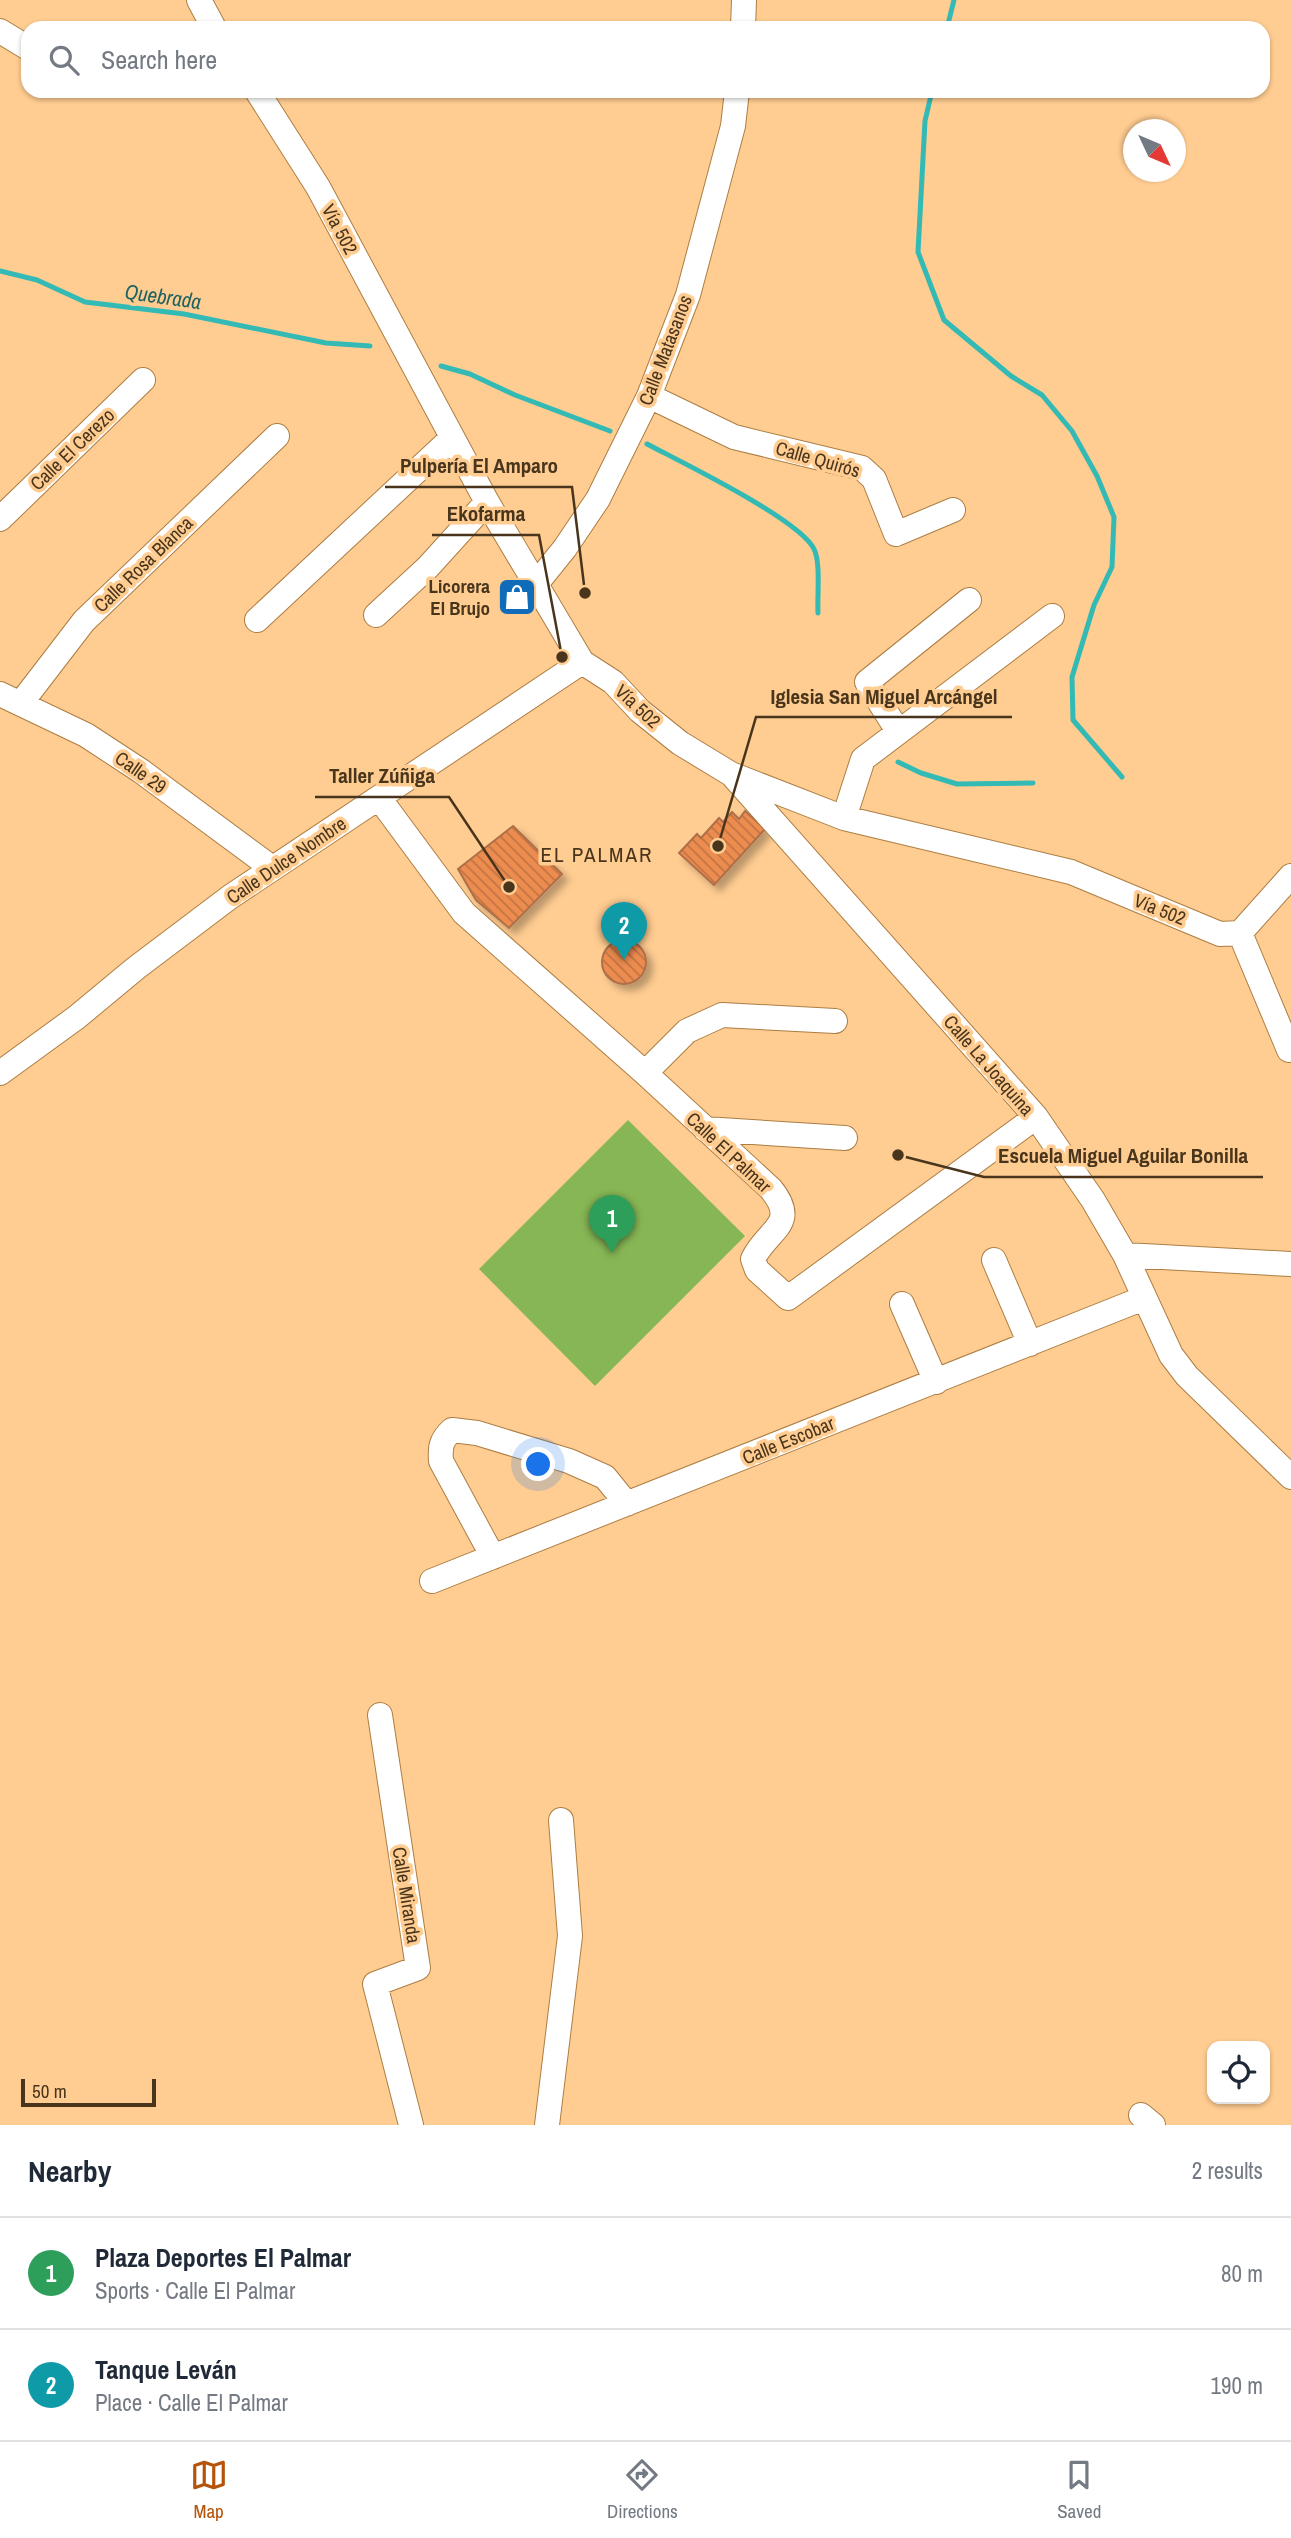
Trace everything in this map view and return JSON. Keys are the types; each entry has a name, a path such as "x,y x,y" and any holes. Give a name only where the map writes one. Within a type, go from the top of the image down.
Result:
{"street":[{"path":"199,0 210,21"},
{"path":"743,21 744,0"},
{"path":"0,31 21,44"},
{"name":"Vía 502","path":"261,98 318,187 487,502 582,662 613,682 639,712 680,743 731,774 844,818 1071,872 1220,934 1240,933"},
{"name":"Calle Matasanos","path":"536,584 565,548 598,499 649,396 688,295 733,126 736,98"},
{"name":"Calle El Cerezo","path":"0,519 144,380"},
{"name":"Calle Quirós","path":"649,396 734,436 862,467 874,479 896,534 953,510"},
{"name":"Calle Rosa Blanca","path":"10,699 85,621 277,436"},
{"path":"257,620 452,438"},
{"path":"376,615 428,567 487,502"},
{"path":"898,731 867,682 969,600"},
{"path":"844,818 863,759 1052,615"},
{"name":"Calle Dulce Nombre","path":"0,1073 77,1017 146,960 272,869 582,662"},
{"name":"Calle 29","path":"10,699 86,735 141,771 272,869"},
{"name":"Calle La Joaquina","path":"731,774 1036,1118 1093,1200 1125,1255 1171,1354 1187,1376 1291,1478"},
{"name":"Calle El Palmar","path":"379,798 464,913 645,1073 780,1200 784,1213 780,1226 758,1249 753,1259 757,1270 788,1298 1036,1118"},
{"path":"1289,1050 1240,933 1291,876"},
{"path":"645,1073 687,1031 722,1014 835,1021"},
{"path":"705,1129 845,1138"},
{"path":"1125,1255 1291,1264"},
{"path":"994,1260 1030,1344"},
{"name":"Calle Escobar","path":"432,1581 1144,1298"},
{"path":"902,1304 936,1382"},
{"path":"493,1557 441,1461 440,1447 444,1437 453,1430 477,1433 569,1461 606,1477 627,1504"},
{"name":"Calle Miranda","path":"380,1716 418,1968 375,1984 411,2125"},
{"path":"547,2125 570,1936 561,1820"}],"green space":[{"path":"628,1120 745,1236 595,1386 479,1269"}],"building":[{"path":"745,811 765,829 714,885 679,853 697,834 701,838 719,818 723,822 732,812 739,819"},
{"path":"513,826 562,874 509,928 476,900 458,869"},
{"path":"624,940 639,947 646,962 639,977 624,984 609,977 602,962 609,947"}],"waterway":[{"path":"949,21 954,0"},
{"path":"930,98 925,121 918,252 944,320 1011,376 1042,395 1072,431 1097,476 1114,517 1112,567 1094,605 1072,677 1073,720 1122,777"},
{"name":"Quebrada","path":"0,271 37,280 85,302 184,314 326,343 370,346"},
{"path":"441,366 470,374 515,395 610,431"},
{"path":"647,444 764,507 804,537 816,555 818,613"},
{"path":"898,762 921,773 957,784 1033,783"}],"place":[{"name":"Pulpería El Amparo","path":"585,593"},
{"name":"Licorera El Brujo","path":"517,597"},
{"name":"Ekofarma","path":"562,657"},
{"name":"Iglesia San Miguel Arcángel","path":"718,846"},
{"name":"Taller Zúñiga","path":"509,887"},
{"name":"Tanque Leván","path":"624,960"},
{"name":"Escuela Miguel Aguilar Bonilla","path":"898,1155"},
{"name":"Plaza Deportes El Palmar","path":"612,1253"}],"district":[{"name":"EL PALMAR","path":"597,855"}]}
